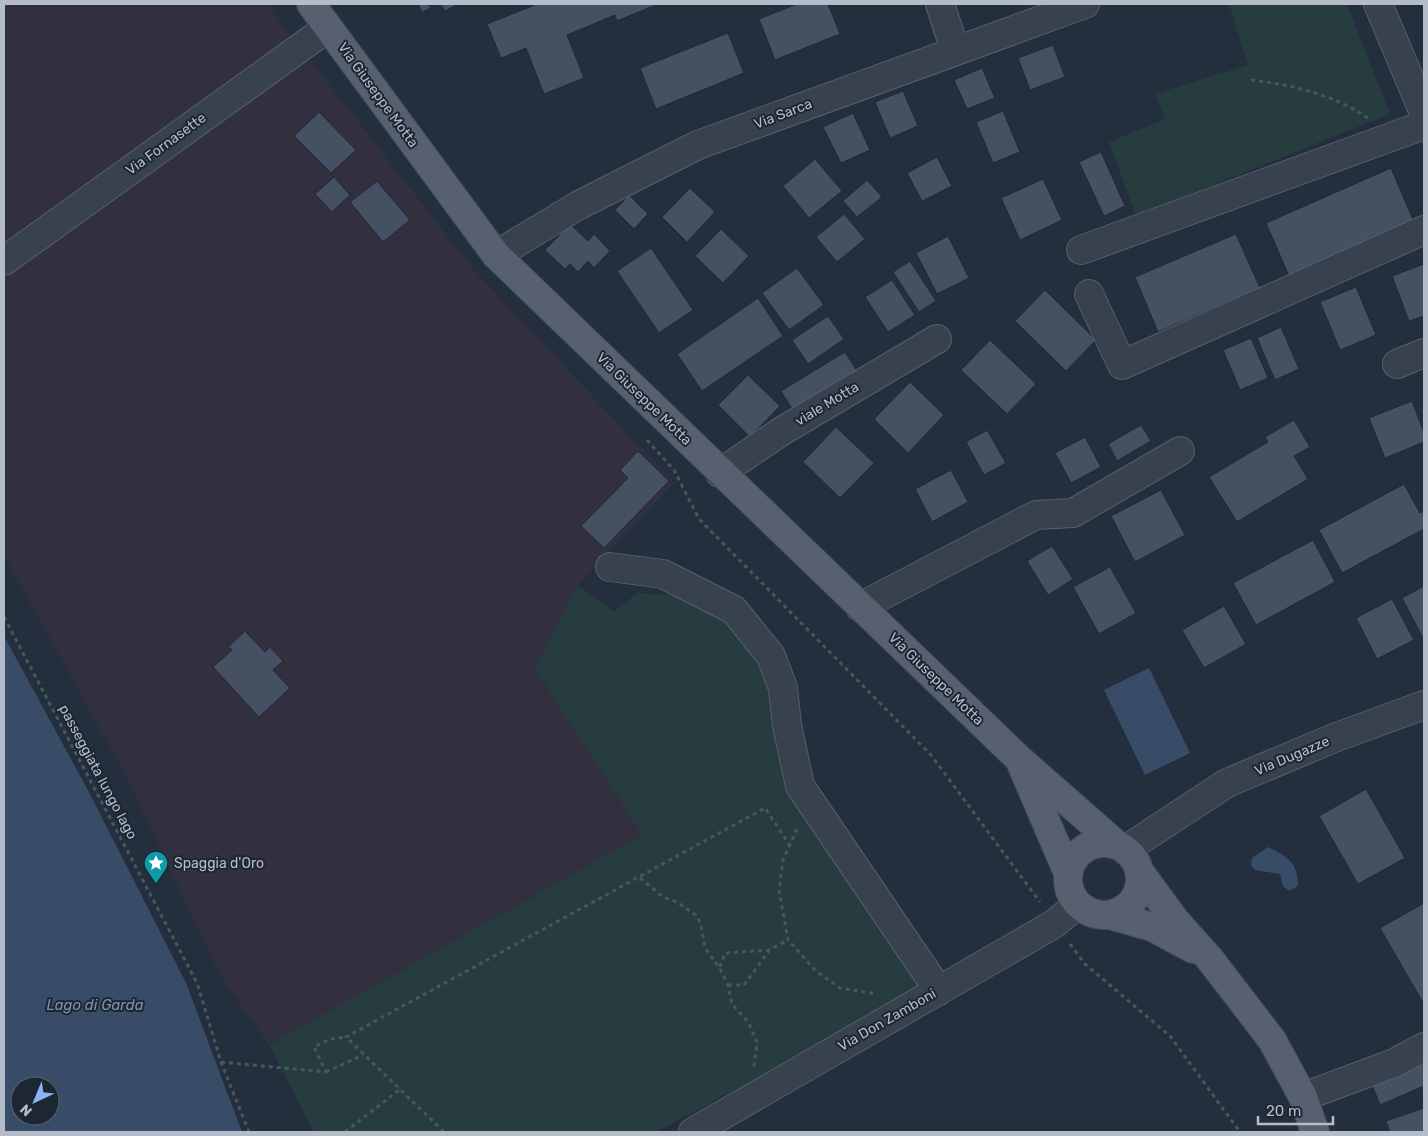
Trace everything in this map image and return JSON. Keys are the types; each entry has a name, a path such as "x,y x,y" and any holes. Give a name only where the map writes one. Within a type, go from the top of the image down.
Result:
{"main road":[{"name":"Via Giuseppe Motta","path":"311,4 496,255 720,473 1018,758 1130,857 1175,920 1209,958 1272,1040 1302,1097 1315,1132"},
{"name":"Via Giuseppe Motta","path":"1018,758 1068,873 1068,885 1072,897 1078,904 1093,914 1110,915 1152,927 1209,958"},
{"path":"1068,873 1072,862 1086,848 1104,843 1130,857 1140,884 1133,900 1118,912 1110,915"}],"street":[{"path":"940,4 955,50"},
{"name":"Via Sarca","path":"496,255 579,205 698,144 1085,4"},
{"path":"1378,4 1424,113"},
{"name":"Via Fornasette","path":"4,261 315,37 327,26"},
{"path":"1081,250 1393,134 1424,125"},
{"path":"1089,294 1122,365 1424,230"},
{"name":"viale Motta","path":"720,473 782,431 937,339"},
{"path":"1396,364 1424,353"},
{"path":"860,607 1036,515 1073,513 1180,452"},
{"path":"610,567 663,574 734,610 771,656 783,688 787,725 800,786 939,991"},
{"name":"Via Dugazze","path":"1130,857 1167,822 1227,783 1334,738 1424,705"},
{"name":"Via Don Zamboni","path":"693,1132 1054,924 1078,904"},
{"path":"1302,1097 1394,1063 1424,1047"}],"path":[{"path":"1251,80 1281,83 1330,96 1393,134"},
{"path":"641,433 674,470 700,519 931,755 1031,886 1054,924 1086,964 1170,1036 1240,1132"},
{"name":"passeggiata lungo lago","path":"4,617 197,983 221,1062 249,1132"},
{"path":"326,1072 314,1046 330,1039 346,1037 765,808 789,844"},
{"path":"818,811 798,828 789,844 784,860 779,890 788,940 816,971 840,988 880,994 894,1017"},
{"path":"640,878 663,897 677,902 697,916 701,925 705,948 728,985 732,1004 748,1022 757,1042 754,1062 756,1096"},
{"path":"719,968 725,952 769,950 788,940"},
{"path":"728,985 744,985 769,950"},
{"path":"346,1037 444,1132"},
{"path":"221,1062 326,1072 364,1055"},
{"path":"345,1132 399,1090"}],"shaded area":[{"path":"4,4 267,4 473,269 674,483 578,585 535,669 642,835 269,1045 220,975 125,774 4,555"}],"green space":[{"path":"1229,4 1347,4 1390,114 1136,216 1109,142 1165,119 1155,94 1248,65"},
{"path":"578,585 614,612 637,593 674,595 712,609 751,640 772,680 783,779 924,988 656,1132 314,1132 269,1045 642,835 535,669"}],"water":[{"name":"Lago di Garda","path":"4,636 90,794 186,983 242,1132 4,1132"},
{"path":"1149,668 1190,753 1145,775 1104,690"},
{"path":"1268,847 1286,857 1294,866 1298,878 1298,886 1289,891 1283,886 1280,874 1255,870 1251,865 1252,858"}],"building":[{"path":"418,4 428,4 431,8 422,12"},
{"path":"441,4 458,4 445,11"},
{"path":"537,4 658,4 617,21 615,15 567,35 584,78 544,94 526,48 501,58 487,24"},
{"path":"797,4 828,4 840,34 775,60 759,19"},
{"path":"728,33 744,73 656,109 640,68"},
{"path":"1053,45 1065,77 1030,90 1018,58"},
{"path":"982,68 995,98 967,109 954,80"},
{"path":"903,91 918,126 890,138 875,102"},
{"path":"1003,111 1020,152 993,163 976,122"},
{"path":"319,112 356,150 331,173 294,136"},
{"path":"853,113 870,150 841,163 823,127"},
{"path":"1101,152 1125,206 1104,216 1079,162"},
{"path":"937,157 952,186 922,201 907,173"},
{"path":"815,159 842,191 809,218 783,186"},
{"path":"1391,168 1414,222 1289,276 1266,223"},
{"path":"334,177 350,195 332,212 315,194"},
{"path":"1043,179 1062,220 1020,240 1001,198"},
{"path":"867,180 882,197 857,217 843,201"},
{"path":"377,181 410,220 383,242 350,202"},
{"path":"690,188 715,212 687,242 662,217"},
{"path":"629,195 648,214 634,229 615,210"},
{"path":"844,214 865,239 837,262 816,237"},
{"path":"570,224 588,241 594,234 610,251 594,268 588,261 578,272 570,264 565,269 545,250"},
{"path":"721,229 749,256 723,283 695,256"},
{"path":"1236,234 1260,288 1158,332 1135,277"},
{"path":"948,236 969,278 937,294 916,253"},
{"path":"651,248 693,310 659,333 617,271"},
{"path":"910,261 936,301 919,312 893,272"},
{"path":"1424,264 1424,316 1409,321 1392,276"},
{"path":"797,268 824,305 789,330 762,293"},
{"path":"892,280 915,315 888,332 865,297"},
{"path":"1356,287 1376,335 1340,350 1320,302"},
{"path":"1045,290 1096,340 1066,371 1015,321"},
{"path":"758,298 783,336 702,391 677,354"},
{"path":"828,316 844,339 808,364 792,340"},
{"path":"1281,327 1299,369 1275,380 1257,338"},
{"path":"1251,338 1268,378 1240,390 1223,350"},
{"path":"990,340 1036,384 1007,414 961,370"},
{"path":"845,352 858,373 794,412 781,391"},
{"path":"748,375 780,406 750,437 718,405"},
{"path":"910,382 944,415 908,453 874,419"},
{"path":"1412,401 1424,433 1424,442 1385,458 1369,418"},
{"path":"1294,420 1310,447 1294,456 1308,479 1237,522 1209,477 1268,442 1265,437"},
{"path":"1141,425 1151,441 1117,461 1108,444"},
{"path":"836,427 874,463 840,498 803,462"},
{"path":"987,430 1006,463 984,475 966,442"},
{"path":"1085,437 1101,467 1071,483 1055,453"},
{"path":"638,451 669,481 604,548 581,526 628,478 620,470"},
{"path":"951,470 968,502 932,522 915,489"},
{"path":"1404,484 1420,513 1424,511 1424,529 1342,573 1319,530"},
{"path":"1161,490 1185,535 1135,562 1111,516"},
{"path":"1313,540 1335,582 1256,625 1233,583"},
{"path":"1052,546 1073,579 1048,595 1027,561"},
{"path":"1110,567 1136,613 1099,634 1073,587"},
{"path":"1424,586 1424,640 1402,598"},
{"path":"1392,599 1414,640 1377,659 1356,618"},
{"path":"1224,606 1246,644 1204,668 1182,630"},
{"path":"245,631 265,652 270,647 283,661 273,670 290,688 259,717 213,667 232,650 228,647"},
{"path":"1366,789 1405,858 1358,884 1319,816"},
{"path":"1424,903 1424,1000 1422,1001 1380,928"},
{"path":"1424,1063 1424,1086 1380,1105 1372,1085"},
{"path":"1424,1108 1424,1132 1390,1132 1386,1121"}],"place":[{"name":"Spaggia d'Oro","path":"156,884"}]}
